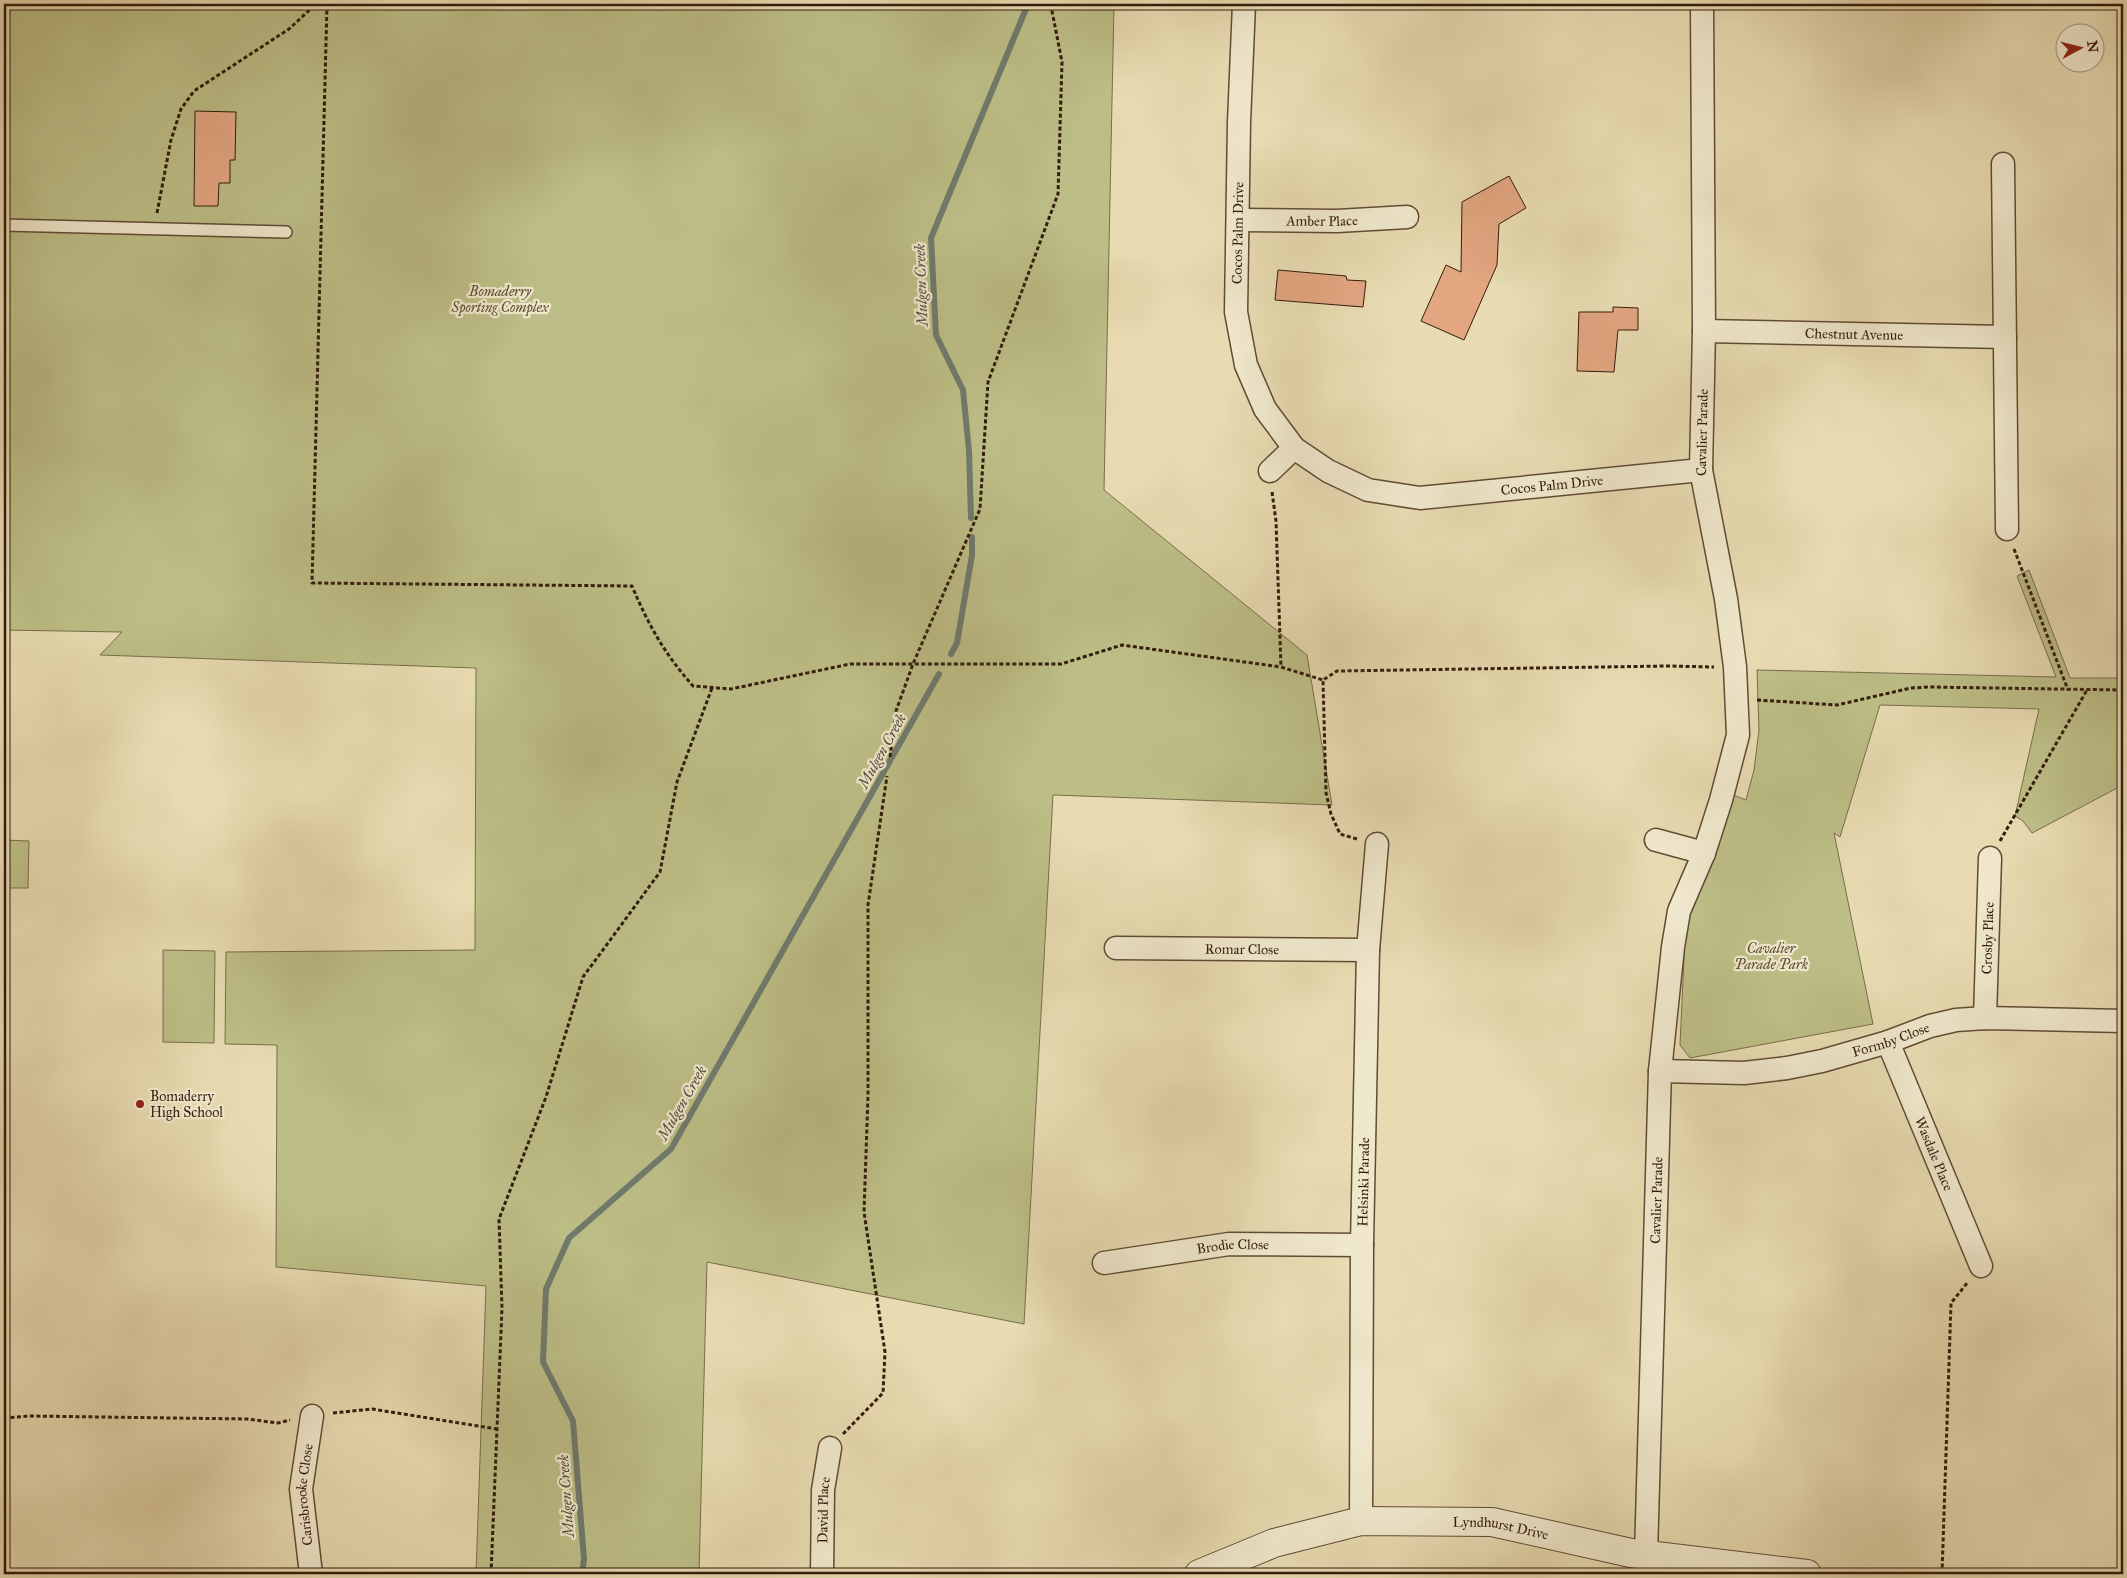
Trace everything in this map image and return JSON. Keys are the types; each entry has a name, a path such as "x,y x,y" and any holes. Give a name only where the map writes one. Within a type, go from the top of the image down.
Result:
{"street":[{"name":"Cocos Palm Drive","path":"1244,4 1239,122 1236,312 1246,365 1266,409 1294,448 1328,471 1368,490 1420,498 1701,470"},
{"name":"Cavalier Parade","path":"1646,1554 1660,1072 1679,910 1704,854 1721,800 1738,735 1734,667 1726,599 1701,470 1704,331 1702,4"},
{"path":"2003,164 2007,529"},
{"name":"Amber Place","path":"1238,220 1337,221 1406,217"},
{"name":"Chestnut Avenue","path":"1704,331 2005,337"},
{"path":"1270,471 1294,448"},
{"path":"1656,840 1704,854"},
{"name":"Helsinki Parade","path":"1361,1521 1362,1245 1368,950 1377,844"},
{"name":"Crosby Place","path":"1985,1018 1990,858"},
{"name":"Romar Close","path":"1116,948 1368,950"},
{"name":"Formby Close","path":"1660,1072 1744,1074 1787,1068 1822,1061 1888,1042 1930,1026 1956,1020 1985,1018 2123,1021"},
{"name":"Wasdale Place","path":"1888,1042 1981,1266"},
{"name":"Brodie Close","path":"1104,1263 1229,1244 1362,1245"},
{"name":"Carisbrooke Close","path":"311,1574 301,1489 312,1416"},
{"name":"David Place","path":"822,1574 823,1490 830,1448"},
{"name":"Lyndhurst Drive","path":"1199,1574 1274,1543 1361,1521 1492,1522 1631,1553 1807,1574"}],"lane":[{"path":"4,225 286,232"}],"path":[{"path":"155,229 171,140 181,109 194,91 289,28 316,4"},
{"path":"327,4 312,583 632,586 646,618 670,660 693,686 712,688 731,689 850,664 1061,664 1122,645 1280,667 1323,680 1337,671 1667,666 1734,667"},
{"path":"890,757 896,712 912,664 980,509 988,382 1058,194 1062,62 1052,11 1054,4"},
{"path":"1270,471 1276,521 1280,667"},
{"path":"2007,529 2068,690"},
{"path":"1323,680 1326,793 1331,814 1340,834 1377,844"},
{"path":"1736,699 1837,704 1911,688 1929,687 2123,690"},
{"path":"491,1574 502,1308 499,1219 546,1097 583,976 660,872 677,782 712,688"},
{"path":"1990,858 2087,690"},
{"path":"830,1448 883,1393 885,1352 864,1212 868,1095 868,905 887,776"},
{"path":"1942,1574 1951,1302 1981,1266"},
{"path":"4,1418 29,1416 247,1419 278,1423 312,1416 372,1409 497,1429"}],"green space":[{"name":"Bomaderry Sporting Complex","path":"4,4 1114,4 1104,490 1307,655 1332,805 1053,795 1024,1324 707,1262 699,1574 476,1574 486,1286 276,1267 277,1045 225,1044 226,952 475,950 476,668 100,655 122,632 4,630"},
{"name":"Cavalier Parade Park","path":"2029,570 2070,678 2123,678 2123,785 2032,833 2023,821 2015,816 2039,709 1880,705 1840,837 1834,833 1873,1024 1690,1058 1680,1045 1686,915 1731,794 1746,800 1754,770 1759,730 1757,670 2056,677 2017,576"},
{"path":"4,840 29,841 28,888 4,888"},
{"path":"163,950 215,951 214,1043 163,1042"}],"building":[{"path":"195,111 236,112 235,160 230,160 230,183 219,183 218,206 194,206"},
{"path":"1509,176 1526,208 1499,224 1497,265 1464,340 1421,321 1446,265 1461,272 1462,202"},
{"path":"1278,270 1346,276 1347,280 1366,281 1363,307 1275,300"},
{"path":"1613,307 1638,308 1638,330 1618,330 1614,372 1577,371 1579,312 1613,312"}],"waterway":[{"name":"Mulgen Creek","path":"971,518 969,451 963,390 936,335 931,238 1028,4"},
{"name":"Mulgen Creek","path":"951,654 957,643 972,555 972,537"},
{"name":"Mulgen Creek","path":"582,1574 584,1559 573,1421 543,1362 546,1289 569,1238 671,1149 939,674"}],"place":[{"name":"Bomaderry High School","path":"140,1104"}]}
